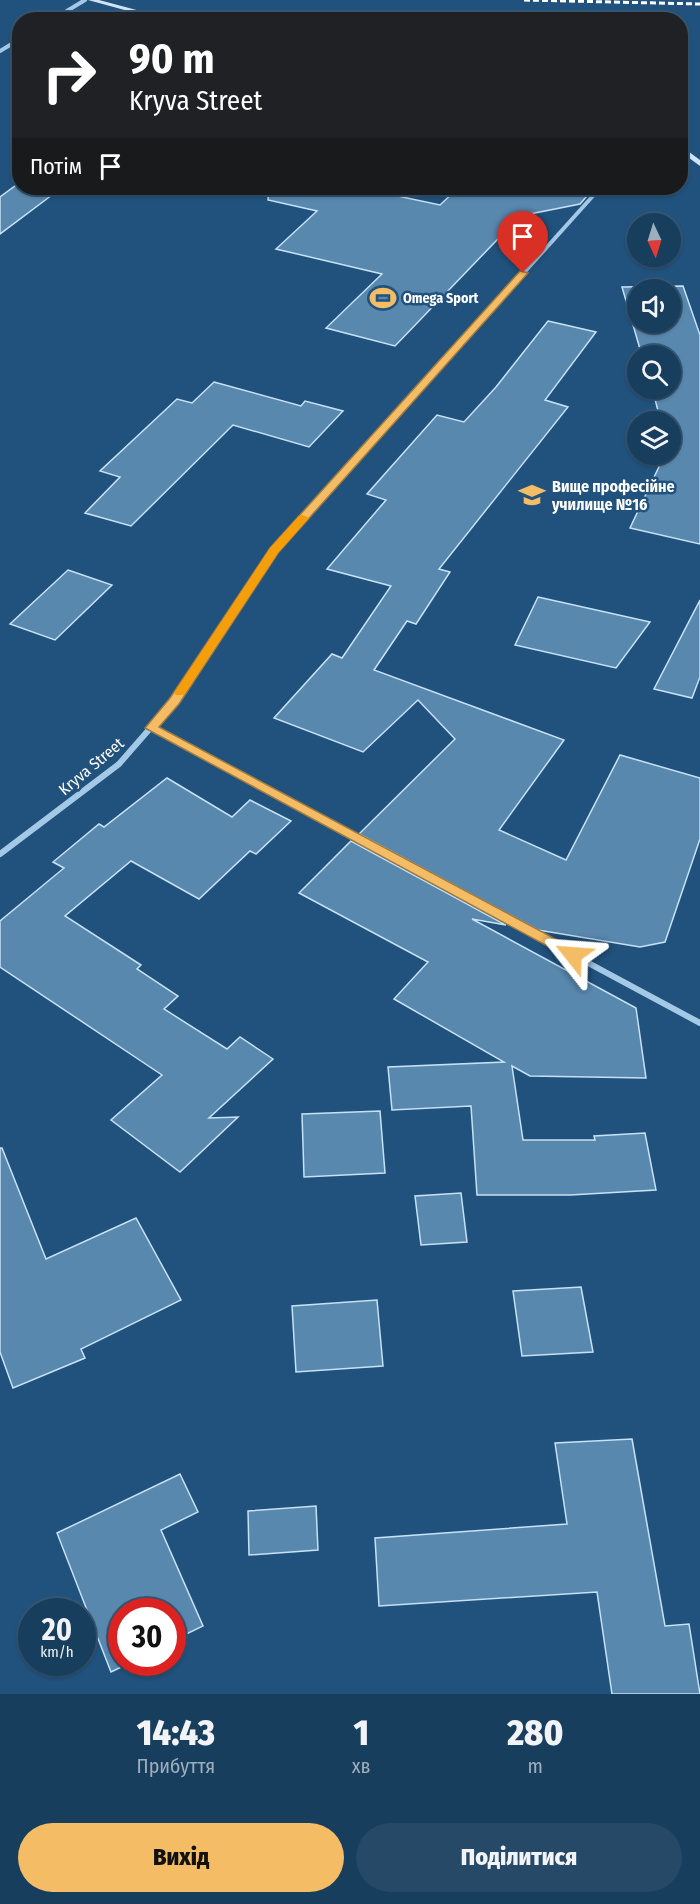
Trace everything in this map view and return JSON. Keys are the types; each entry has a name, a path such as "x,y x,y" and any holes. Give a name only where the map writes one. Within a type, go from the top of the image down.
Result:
{"main road":[{"path":"91,0 139,12"},
{"path":"688,154 700,164"}],"street":[{"path":"65,12 85,0"},
{"name":"Kryva Street","path":"0,854 119,764 174,701 274,551 594,195"},
{"path":"151,728 700,1023"}],"building":[{"path":"12,188 12,195 52,195 0,234 0,197"},
{"path":"268,195 393,195 440,205 451,195 587,196 580,204 520,216 395,346 326,328 382,274 276,249 317,211 268,200"},
{"path":"681,286 683,286 700,335 700,544 630,528 660,465 681,465 681,411 658,411 655,399 681,399 681,345 639,345 635,333 681,333"},
{"path":"622,287 627,287 627,304"},
{"path":"548,321 596,332 545,400 568,407 439,569 450,572 416,624 407,621 374,670 564,740 499,830 566,860 620,755 700,778 700,839 665,942 640,947 538,930 359,834 455,739 418,700 363,752 274,718 332,654 342,658 391,586 327,569 386,500 367,494 437,415 464,422 496,387"},
{"path":"214,382 301,406 305,401 343,411 309,447 233,425 131,526 85,513 120,477 100,471 177,399 192,403"},
{"path":"68,570 112,585 55,640 10,624"},
{"path":"538,597 650,622 616,668 515,645"},
{"path":"700,600 700,677 692,698 654,689"},
{"path":"167,778 232,817 250,800 291,821 256,854 250,851 199,899 131,861 65,916 141,965 137,969 178,996 164,1009 227,1049 240,1037 273,1059 209,1118 238,1117 180,1172 111,1120 162,1075 0,967 0,921 64,868 53,862 99,824 104,827"},
{"path":"351,841 506,925 472,919 636,1008 646,1078 530,1076 512,1066 523,1140 595,1140 594,1136 645,1133 656,1190 570,1195 477,1195 471,1106 392,1110 388,1067 504,1062 394,999 428,962 299,893"},
{"path":"380,1111 385,1173 304,1177 302,1114"},
{"path":"0,1148 2,1148 46,1259 136,1218 181,1300 81,1349 85,1358 13,1388 0,1352"},
{"path":"461,1193 467,1242 421,1245 415,1196"},
{"path":"581,1287 593,1352 522,1356 513,1291"},
{"path":"377,1300 383,1366 296,1372 292,1306"},
{"path":"632,1439 665,1626 689,1624 700,1694 612,1694 597,1592 379,1606 375,1538 567,1524 555,1443"},
{"path":"180,1474 198,1512 161,1530 203,1626 186,1634 186,1598 108,1598 108,1664 96,1633 96,1598 82,1598 57,1533"},
{"path":"316,1506 318,1550 249,1555 248,1511"}],"railway":[{"path":"524,0 700,4"}],"slow traffic":[{"path":"180,693 274,551 303,518"}],"place":[{"name":"Omega Sport","path":"383,298"},
{"name":"Вище професійне училище №16","path":"532,495"}],"route":[{"path":"523,273 274,551 174,701 151,728 573,955"}]}
